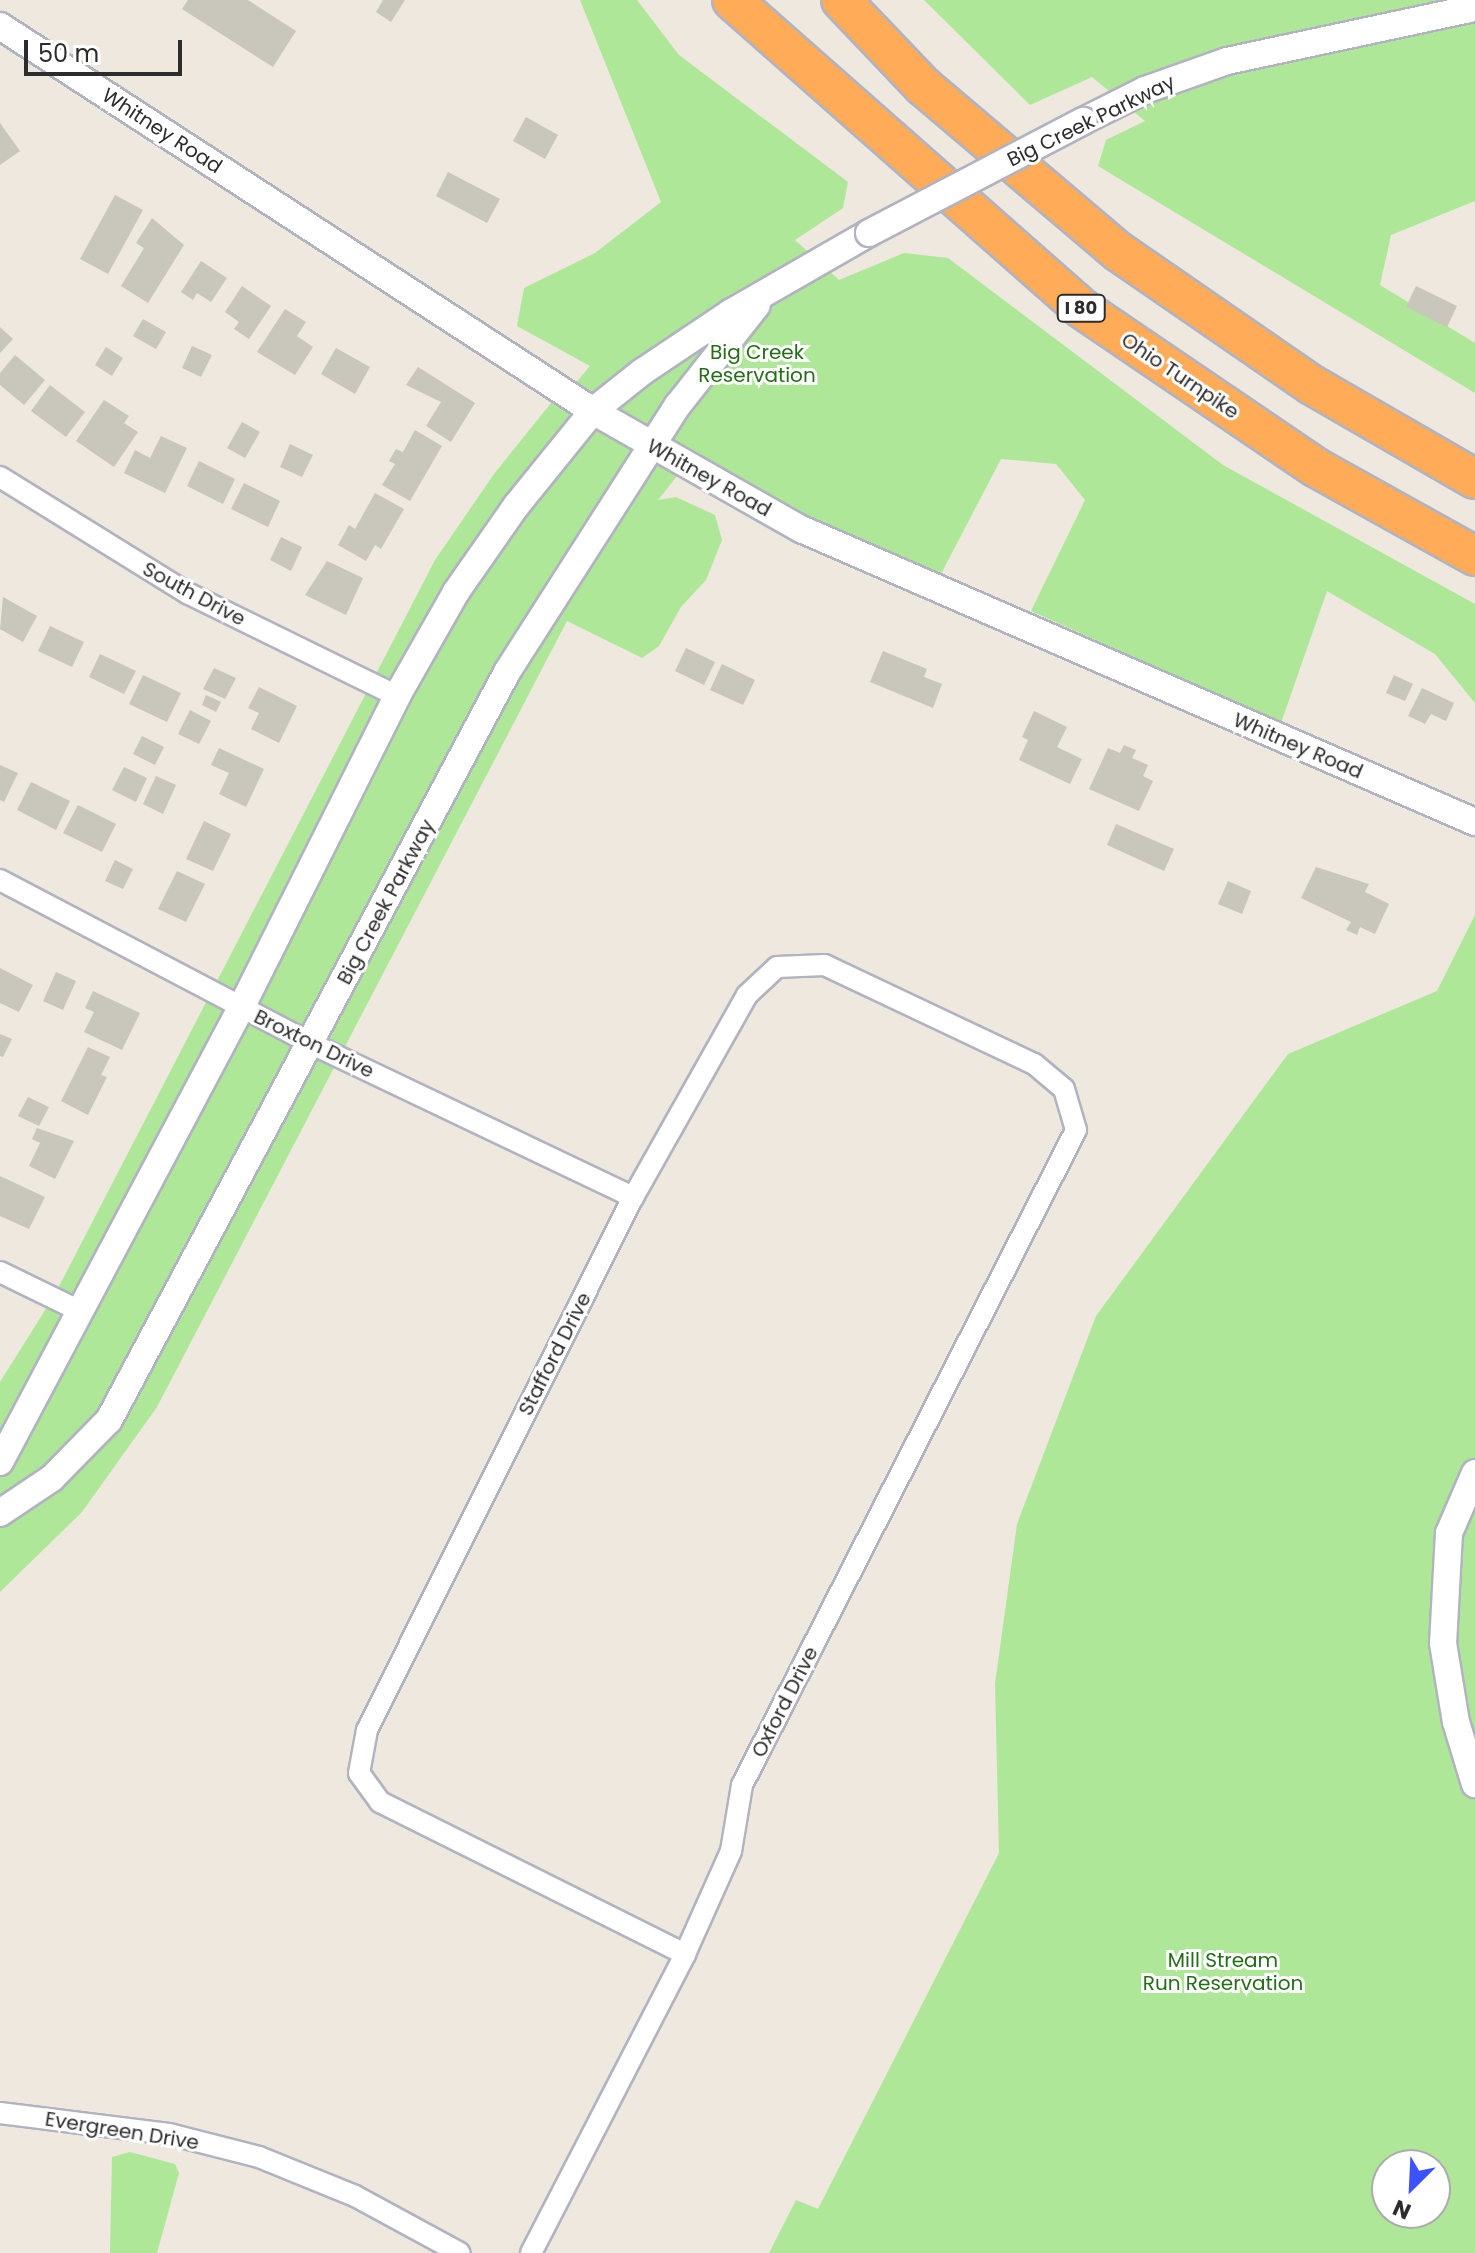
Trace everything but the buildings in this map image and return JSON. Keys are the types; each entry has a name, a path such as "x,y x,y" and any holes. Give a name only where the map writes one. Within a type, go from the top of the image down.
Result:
{"highway":[{"name":"Ohio Turnpike","path":"732,0 1081,308 1315,467 1475,556"},
{"path":"841,0 923,86 1119,252 1312,385 1475,479"}],"street":[{"name":"Big Creek Parkway","path":"0,1462 241,1008 397,696 456,592 516,506 593,411 686,340 776,285 869,233 1145,90 1227,61 1475,8"},
{"name":"Whitney Road","path":"0,26 593,411 801,529 1475,822"},
{"name":"Big Creek Parkway","path":"0,1513 52,1478 109,1420 312,1044 507,672 651,445 734,330 776,285"},
{"name":"South Drive","path":"0,477 189,594 397,696"},
{"name":"Broxton Drive","path":"0,880 312,1044 633,1197"},
{"name":"Stafford Drive","path":"685,1954 380,1802 359,1773 367,1730 633,1197 747,995 777,967 825,965 1034,1064 1064,1089 1076,1130 1062,1159"},
{"name":"Oxford Drive","path":"531,2253 685,1954 731,1851 742,1785 1062,1159"},
{"path":"0,1272 80,1311"},
{"path":"1475,1473 1449,1533 1443,1643 1456,1722 1475,1784"},
{"name":"Evergreen Drive","path":"0,2113 169,2134 259,2157 355,2196 460,2253"}],"green space":[{"name":"Big Creek Reservation","path":"580,0 637,0 679,55 848,182 843,208 795,240 839,280 904,253 948,258 1223,465 1475,604 1475,703 1435,654 1327,591 1281,723 1031,611 1085,500 1056,464 1001,459 941,574 924,566 916,579 689,461 658,500 676,497 715,515 722,540 706,580 681,607 659,646 642,658 567,621 157,1407 82,1512 0,1592 0,1382 54,1296 435,560 494,474 567,383 573,386 590,366 517,326 524,288 595,253 661,202"},
{"path":"924,0 1475,0 1475,201 1391,235 1380,285 1475,343 1475,393 1098,166 1106,140 1145,121 1092,77 1030,105"},
{"name":"Mill Stream Run Reservation","path":"1475,915 1475,2253 769,2253 796,2200 818,2209 999,1853 995,1684 1017,1524 1096,1316 1288,1054 1437,991"},
{"path":"130,2152 175,2164 179,2173 157,2253 110,2253 112,2157"}]}
